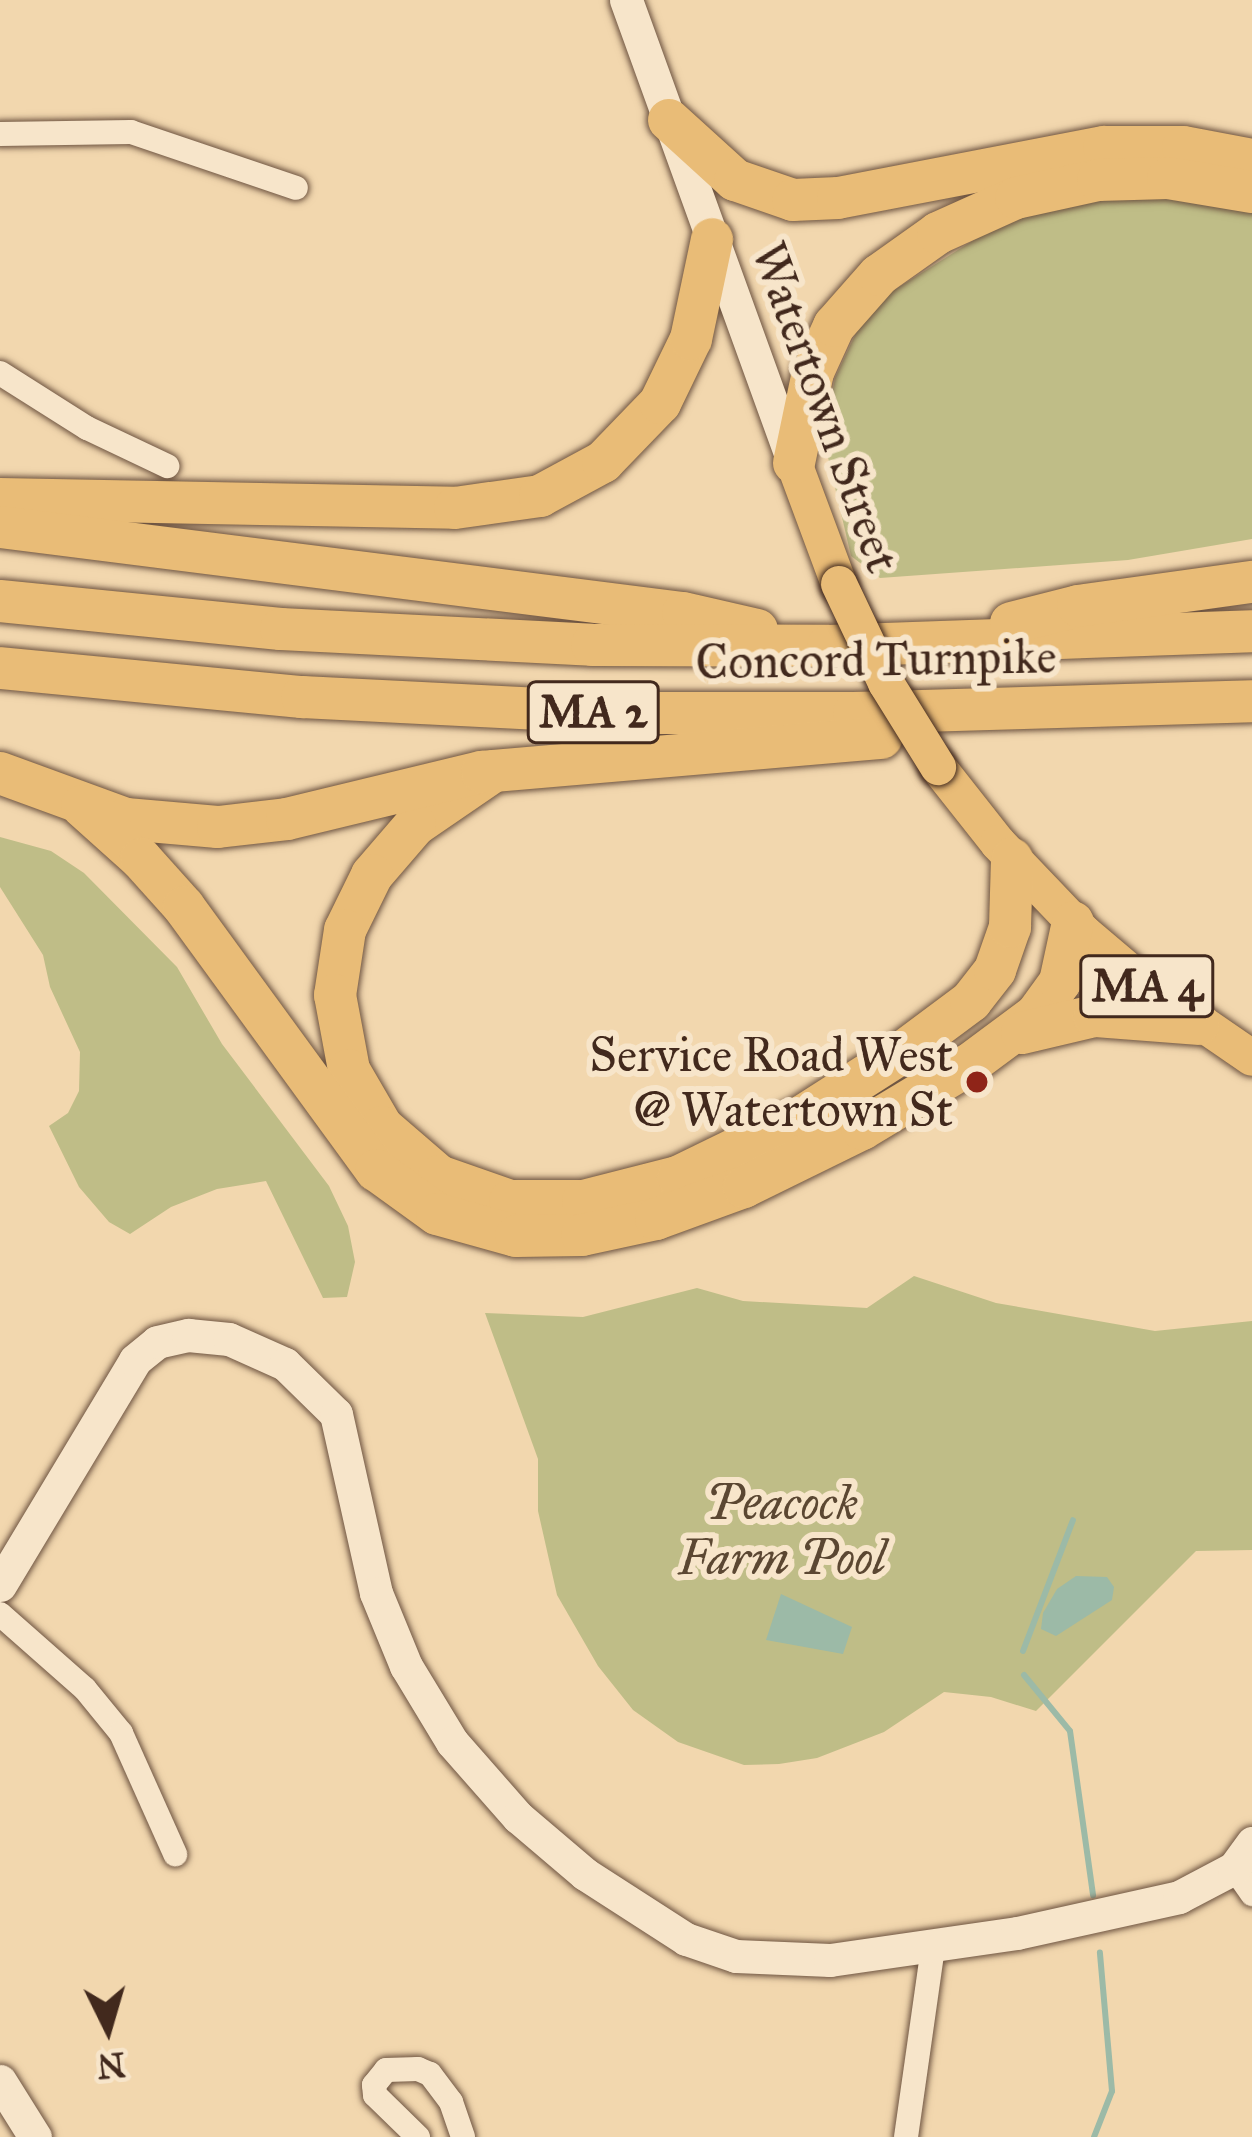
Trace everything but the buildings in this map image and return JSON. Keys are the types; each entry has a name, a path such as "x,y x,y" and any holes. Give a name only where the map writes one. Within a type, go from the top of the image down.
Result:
{"highway":[{"path":"669,120 735,179 793,200 838,198 1104,147 1183,147 1252,160"},
{"path":"794,463 813,372 834,326 879,275 938,233 1016,198 1082,182 1168,178 1252,193"},
{"path":"0,499 455,508 540,496 603,462 660,403 691,338 712,239"},
{"path":"0,527 683,613 828,646"},
{"path":"932,644 1078,605 1252,582"},
{"name":"Concord Turnpike","path":"0,601 398,637 612,646 828,646"},
{"name":"Concord Turnpike","path":"932,644 1252,631"},
{"name":"MA 2","path":"828,646 932,644"},
{"name":"Concord Turnpike","path":"0,668 223,691 537,710 774,715 1252,700"},
{"path":"0,773 82,806 141,822 233,826 494,771 909,736 1043,708"},
{"path":"494,771 416,825 379,866 345,930 335,995 349,1070 390,1136 450,1182 510,1201 583,1201 678,1177 802,1116 900,1054 971,1001 995,970 1010,926 1012,859"},
{"path":"82,806 141,859 184,907 376,1170 420,1204 486,1231 532,1237 582,1235 699,1205 862,1129 1009,1037 1056,991 1073,922"},
{"path":"1009,1037 1082,1016 1199,1024"}],"main road":[{"name":"Watertown Street","path":"794,463 839,584 879,670 938,767 1012,859 1073,922 1199,1024 1252,1058"}],"street":[{"name":"Watertown Street","path":"626,0 794,463"},
{"path":"0,134 131,132 296,188"},
{"path":"0,373 87,428 166,466"},
{"path":"0,1586 135,1360 157,1342 188,1335 258,1348 306,1381 336,1414 376,1593 406,1666 452,1742 518,1817 635,1908 686,1939 736,1956 830,1960 933,1947 1179,1897 1246,1868"},
{"path":"0,1614 85,1689 121,1733 175,1855"},
{"path":"906,2137 933,1947"},
{"path":"418,2137 375,2095 374,2084 386,2070 418,2069 430,2074 451,2102 463,2137"},
{"path":"0,2081 35,2137"}],"green space":[{"path":"1107,191 1252,207 1252,539 1128,560 880,578 851,556 824,440 835,378 856,333 888,294 1020,211"},
{"path":"0,837 51,851 84,873 177,967 222,1044 329,1186 348,1226 355,1262 347,1297 323,1298 266,1181 217,1189 171,1207 130,1234 109,1222 79,1187 49,1126 68,1113 79,1091 80,1052 50,987 43,955 0,887"},
{"name":"Peacock Farm Pool","path":"914,1276 996,1303 1155,1331 1252,1321 1252,1550 1196,1551 1036,1711 991,1697 944,1692 884,1732 817,1758 779,1764 744,1765 678,1742 633,1710 598,1666 557,1595 538,1511 538,1459 485,1313 583,1317 697,1288 743,1301 867,1308"}],"shaded area":[{"path":"1076,1576 1107,1577 1114,1587 1112,1600 1056,1636 1041,1629 1043,1613 1057,1589"},
{"path":"781,1594 852,1627 843,1654 766,1640"}],"waterway":[{"path":"1023,1651 1073,1520"},
{"path":"1024,1675 1070,1731 1093,1895"},
{"path":"1094,2137 1112,2091 1100,1953"}],"place":[{"name":"Service Road West @ Watertown St","path":"977,1082"}]}
